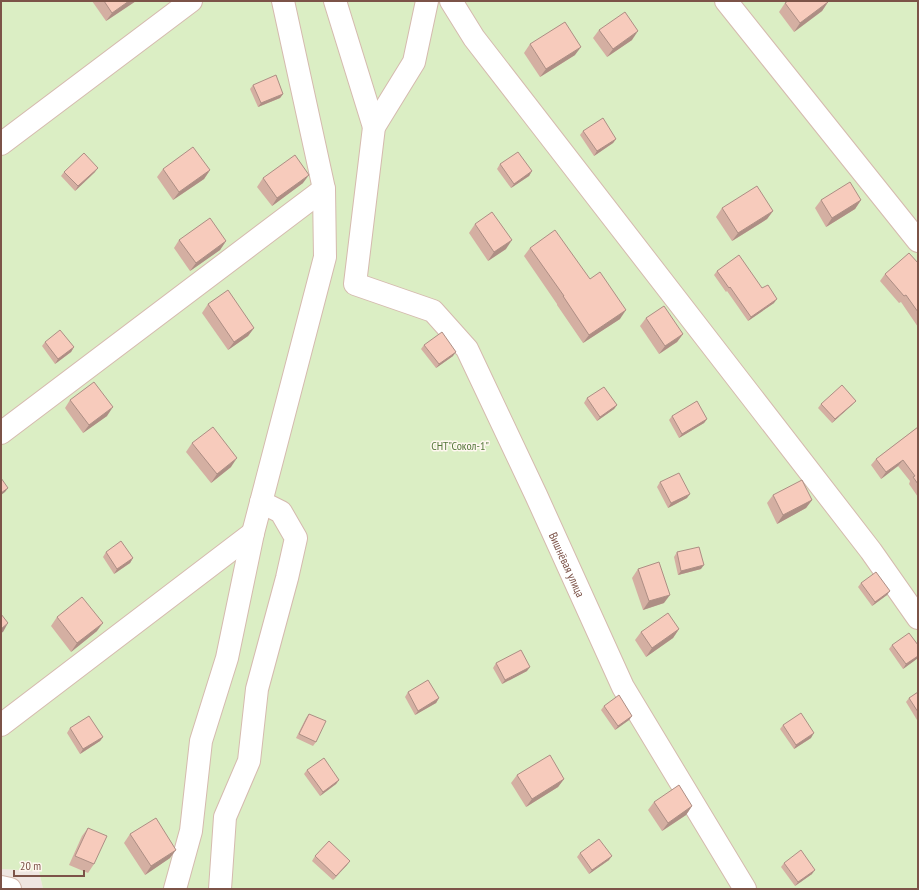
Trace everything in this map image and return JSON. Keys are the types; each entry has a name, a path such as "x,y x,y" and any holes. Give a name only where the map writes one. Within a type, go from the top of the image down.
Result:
{"street":[{"path":"1,144 191,1"},
{"path":"175,889 191,831 201,741 227,658 253,532 325,257 324,189 283,1"},
{"path":"335,1 374,127"},
{"path":"374,127 414,62 427,1"},
{"path":"451,1 474,38 872,551 918,618"},
{"path":"726,1 918,240"},
{"name":"Вишнёвая улица","path":"374,127 355,284 433,311 467,348 536,495 623,687 745,889"},
{"path":"1,433 324,189"},
{"path":"220,889 225,817 249,761 256,689 287,578 296,538 281,512 261,502"},
{"path":"1,724 253,532"},
{"path":"1,887 10,889"}],"shaded area":[{"path":"1,869 39,871 43,889 1,889"}],"green space":[{"name":"СНТ\"Сокол-1\"","path":"1,1 918,1 918,889 43,889 39,871 1,869"}],"building":[{"path":"104,1 129,1 112,13"},
{"path":"788,1 828,2 800,23 785,3"},
{"path":"625,12 638,31 613,49 599,30"},
{"path":"565,22 581,47 546,69 530,44"},
{"path":"276,75 283,94 261,103 253,85"},
{"path":"603,118 616,139 597,151 583,131"},
{"path":"193,147 210,170 179,192 163,169"},
{"path":"518,152 532,171 514,184 500,164"},
{"path":"84,153 98,168 78,186 64,172"},
{"path":"295,155 309,175 277,198 263,178"},
{"path":"850,182 861,200 832,218 821,200"},
{"path":"757,186 773,211 738,233 722,208"},
{"path":"492,212 512,240 494,252 475,224"},
{"path":"210,218 226,241 196,263 179,240"},
{"path":"555,230 590,279 600,272 626,310 589,335 530,248"},
{"path":"909,253 918,263 918,312 906,295 904,296 885,274"},
{"path":"739,255 762,288 768,285 777,299 751,317 717,271"},
{"path":"228,290 254,328 234,342 208,304"},
{"path":"664,306 683,334 665,346 646,318"},
{"path":"60,330 74,347 58,359 45,342"},
{"path":"442,332 456,352 439,364 424,345"},
{"path":"94,382 113,407 89,425 70,400"},
{"path":"842,385 856,401 835,419 821,404"},
{"path":"604,387 617,405 600,417 587,398"},
{"path":"697,401 707,419 682,434 672,416"},
{"path":"213,427 237,458 217,474 192,443"},
{"path":"918,427 918,484 913,477 915,476 903,460 886,472 876,459"},
{"path":"679,473 690,494 671,503 660,482"},
{"path":"1,478 8,488 1,493"},
{"path":"802,480 812,500 783,515 773,495"},
{"path":"121,541 133,558 117,569 106,552"},
{"path":"699,547 704,565 681,571 677,552"},
{"path":"659,562 670,595 649,601 638,569"},
{"path":"876,572 890,591 875,602 861,583"},
{"path":"82,597 103,623 77,643 57,617"},
{"path":"668,613 679,629 652,648 641,632"},
{"path":"1,614 8,623 1,629"},
{"path":"909,633 918,645 918,656 906,664 892,645"},
{"path":"521,650 530,667 505,680 496,663"},
{"path":"428,680 439,698 418,711 408,692"},
{"path":"918,692 918,712 909,698"},
{"path":"619,695 632,716 618,726 604,706"},
{"path":"801,713 814,733 796,745 783,725"},
{"path":"309,714 326,721 316,742 299,734"},
{"path":"89,716 103,737 83,749 70,728"},
{"path":"550,755 564,779 532,799 517,775"},
{"path":"324,758 339,780 323,792 307,770"},
{"path":"679,785 692,806 668,823 654,802"},
{"path":"156,818 176,850 151,866 130,834"},
{"path":"88,828 107,836 94,864 75,856"},
{"path":"599,839 612,856 592,870 580,853"},
{"path":"329,841 350,861 336,876 315,856"},
{"path":"801,850 815,870 798,882 784,863"}]}
